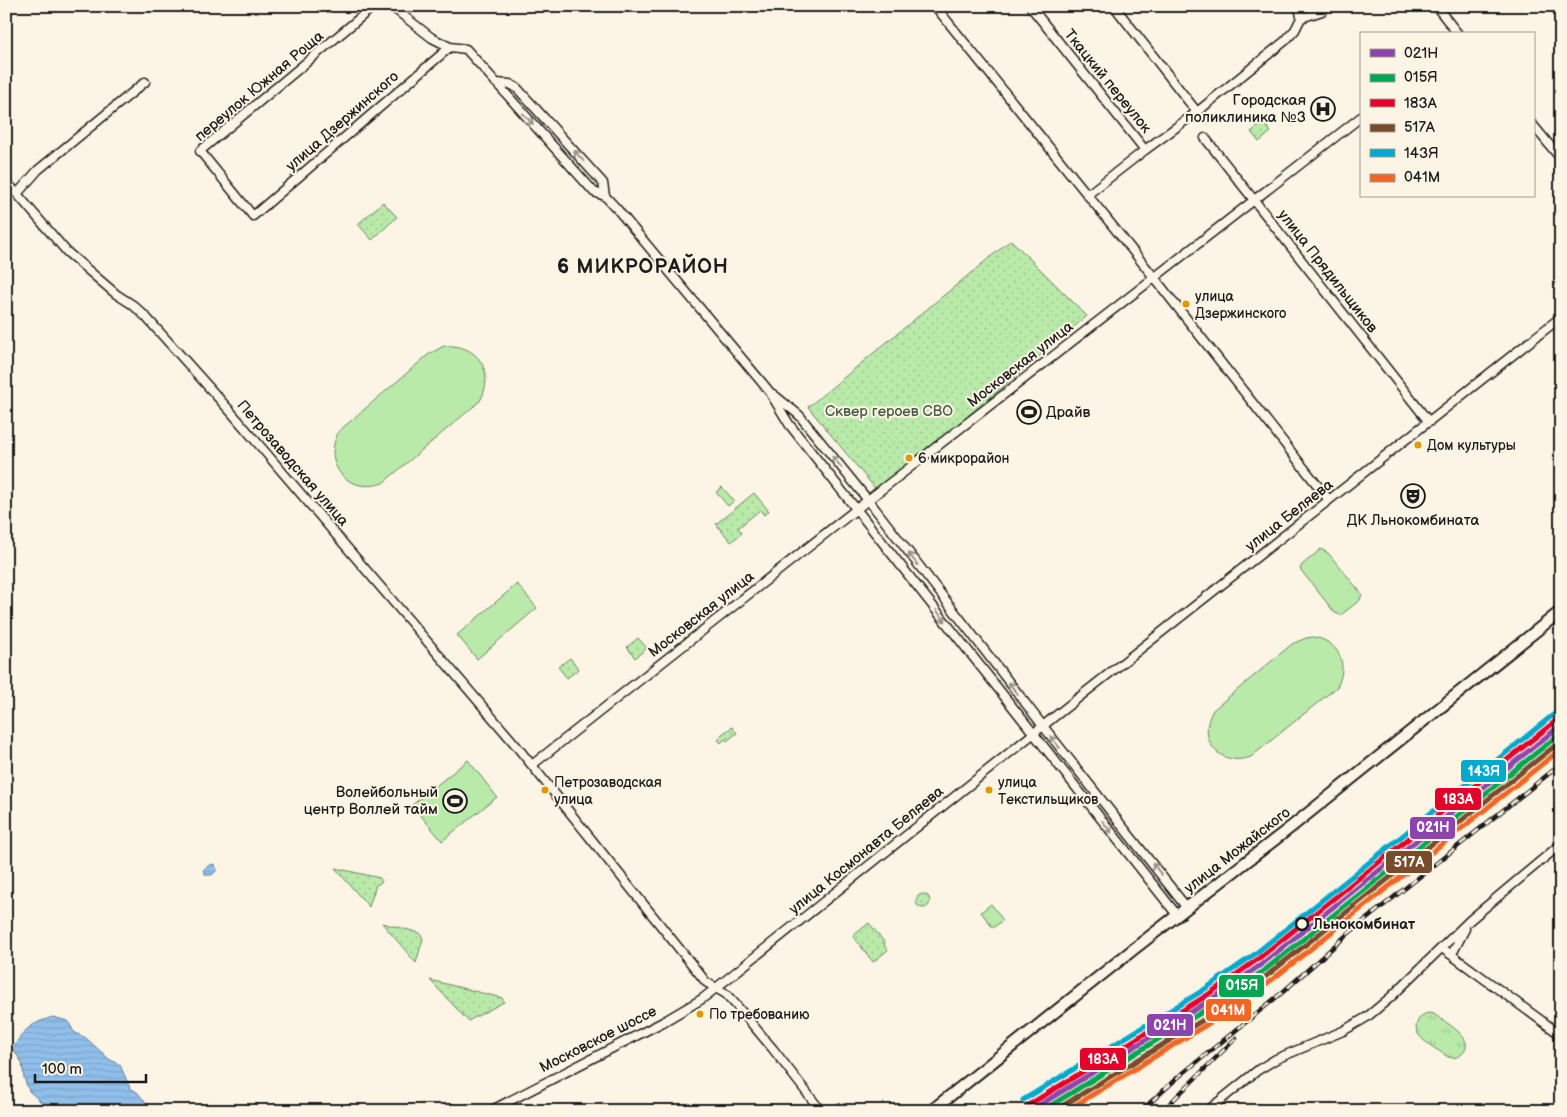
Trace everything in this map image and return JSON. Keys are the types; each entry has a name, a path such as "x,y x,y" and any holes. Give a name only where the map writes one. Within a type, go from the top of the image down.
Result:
{"main road":[{"name":"улица Можайского","path":"931,1111 1561,611"}],"street":[{"name":"переулок Южная Роща","path":"253,216 200,151 374,6"},
{"path":"391,6 432,38 450,47 466,49 594,192 605,196 769,391 789,424 1177,915"},
{"path":"935,6 1154,278 1329,500"},
{"name":"Ткацкий переулок","path":"1030,6 1145,150"},
{"path":"1114,6 1197,112"},
{"path":"1296,6 1302,18"},
{"path":"1436,6 1456,32"},
{"path":"1087,195 1197,112 1285,41 1295,30 1302,18 1322,11"},
{"name":"улица Дзержинского","path":"253,216 450,47"},
{"path":"17,194 38,170 145,82"},
{"path":"496,83 510,84 517,88 604,183 605,196"},
{"name":"Московская улица","path":"532,765 856,509 1360,118"},
{"path":"1534,126 1561,158"},
{"name":"улица Прядильщиков","path":"1204,138 1429,422"},
{"name":"Петрозаводская улица","path":"6,181 67,252 146,317 231,412 532,765 706,982 726,994 736,1005 821,1111"},
{"name":"улица Беляева","path":"1033,734 1561,317"},
{"path":"769,391 800,415 1042,726 1187,908"},
{"path":"789,424 800,415"},
{"name":"улица Космонавта Беляева","path":"716,988 1033,734"},
{"path":"1207,1111 1258,1070 1276,1059 1343,1031 1367,1016 1391,997 1470,920 1561,844"},
{"path":"1452,954 1470,920"},
{"path":"1442,948 1561,1035"},
{"name":"Московское шоссе","path":"490,1111 663,1022 716,988"}],"green space":[{"path":"1263,122 1271,132 1259,142 1251,132"},
{"path":"383,202 397,217 372,240 358,224"},
{"name":"Сквер героев СВО","path":"1011,240 1087,316 878,492 808,407"},
{"path":"444,346 456,346 466,349 475,354 481,362 485,370 486,380 480,401 383,483 370,486 358,485 349,481 341,474 333,455 334,443 339,431 429,354"},
{"path":"722,487 734,501 728,506 716,492"},
{"path":"754,493 769,511 764,515 760,510 738,528 742,533 731,542 716,524"},
{"path":"1321,549 1328,553 1362,594 1360,600 1341,615 1335,613 1300,569 1302,565"},
{"path":"517,584 537,608 477,659 457,635"},
{"path":"1313,637 1329,643 1339,655 1342,662 1342,670 1337,687 1251,757 1239,759 1220,755 1209,741 1207,731 1208,721 1213,710 1292,644"},
{"path":"638,638 647,648 635,658 627,647"},
{"path":"570,658 579,669 567,678 558,667"},
{"path":"732,727 737,733 721,743 718,740 721,735"},
{"name":"Волейбольный центр Воллей тайм","path":"468,760 497,797 442,841 412,805"},
{"path":"335,868 380,878 382,882 376,885 369,907"},
{"path":"923,894 928,896 930,901 928,906 923,908 918,906 916,901 918,896"},
{"path":"991,904 1003,920 993,928 981,912"},
{"path":"382,923 420,933 423,939 416,963"},
{"path":"869,923 885,943 884,945 888,950 873,962 853,936"},
{"path":"430,980 502,998 504,1002 468,1021"},
{"path":"1429,1013 1445,1021 1463,1036 1466,1047 1461,1055 1448,1057 1432,1047 1418,1034 1416,1028 1419,1019"}],"water":[{"path":"211,864 215,865 217,870 212,875 206,875 203,870"},
{"path":"53,1017 68,1021 74,1032 86,1038 109,1059 120,1065 130,1088 137,1092 153,1111 48,1111 48,1108 29,1091 24,1078 22,1063 13,1049 21,1036 34,1024"}],"railway":[{"path":"1141,1111 1176,1079 1284,991 1349,933 1561,764"},
{"path":"1191,1022 1262,964"},
{"path":"1162,1111 1236,1038"}],"transit line":[{"name":"143Я","path":"1023,1100 1202,991 1255,954 1553,715"},
{"name":"183А","path":"1027,1106 1206,996 1258,959 1557,720"},
{"name":"021Н","path":"1030,1111 1209,1001 1262,964 1561,725"},
{"name":"015Я","path":"1042,1111 1212,1006 1266,969 1561,733"},
{"name":"517А","path":"1054,1111 1216,1012 1269,974 1561,741"},
{"name":"041М","path":"1066,1111 1219,1017 1273,979 1561,749"}],"place":[{"name":"Городская поликлиника №3","path":"1323,109"},
{"name":"улица Дзержинского","path":"1186,304"},
{"name":"Драйв","path":"1029,412"},
{"name":"Дом культуры","path":"1418,445"},
{"name":"6 микрорайон","path":"909,458"},
{"name":"ДК Льнокомбината","path":"1413,496"},
{"name":"Петрозаводская улица","path":"545,790"},
{"name":"улица Текстильщиков","path":"989,790"},
{"name":"Волейбольный центр Воллей тайм","path":"455,801"},
{"name":"Льнокомбинат","path":"1302,924"},
{"name":"По требованию","path":"700,1014"}],"district":[{"name":"6 МИКРОРАЙОН","path":"643,266"}]}
